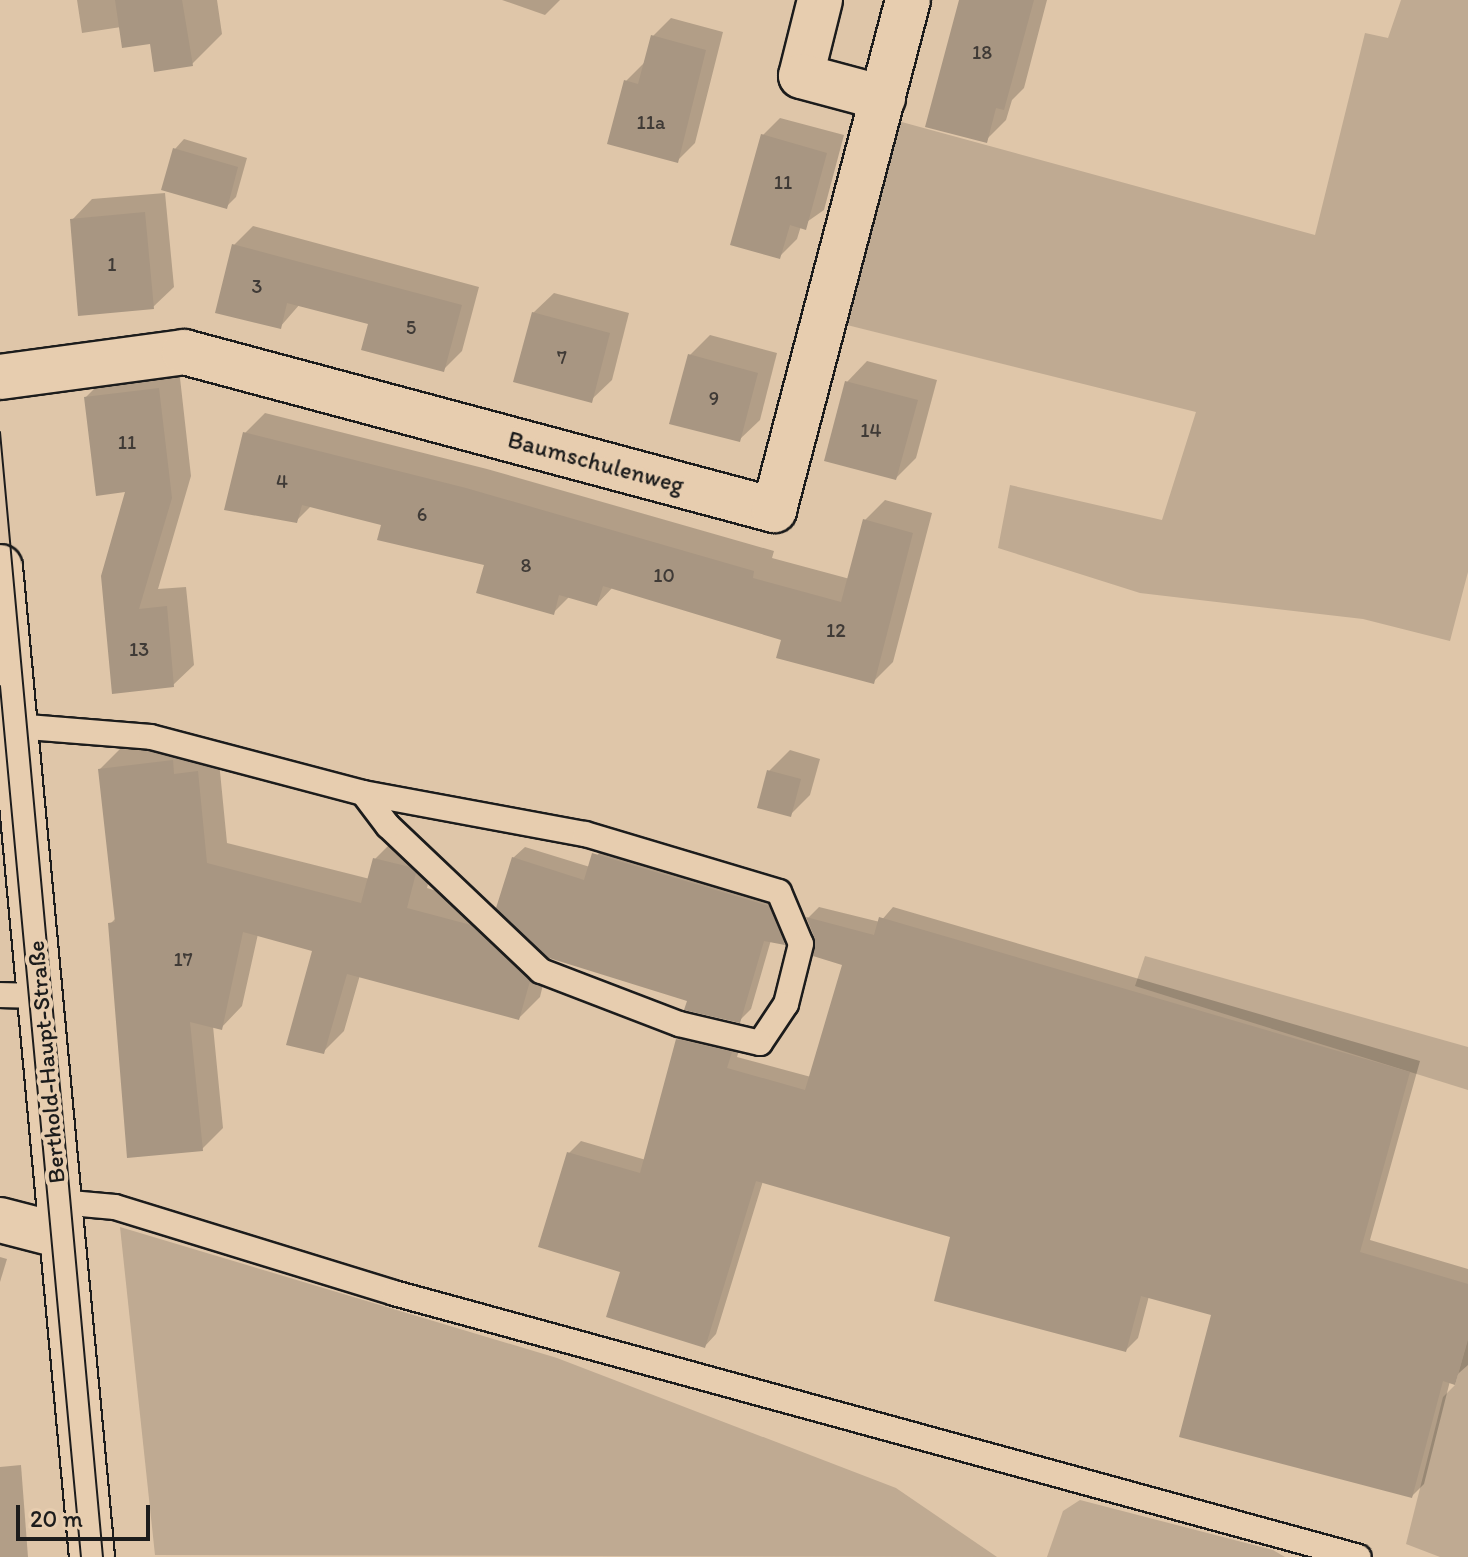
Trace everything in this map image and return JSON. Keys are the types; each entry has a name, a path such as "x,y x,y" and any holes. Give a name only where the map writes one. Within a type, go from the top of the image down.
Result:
{"street":[{"path":"820,0 801,76 883,98"},
{"name":"Baumschulenweg","path":"0,377 184,352 774,510 908,0"},
{"name":"Berthold-Haupt-Straße","path":"0,567 15,726 20,996 61,1219 92,1557"},
{"path":"0,1220 61,1219"}],"lane":[{"path":"15,726 151,737 363,793 585,834 779,892 801,944 786,1004 760,1043 679,1024 541,971 388,826 363,793"},
{"path":"61,1219 115,1207 394,1293 1359,1557"}],"shaded area":[{"path":"1401,0 1468,0 1468,572 1450,641 1363,619 1140,593 998,548 1010,485 1162,520 1196,412 843,324 898,121 1315,235 1365,33 1388,38"},
{"path":"1145,956 1468,1047 1468,1090 1135,986"},
{"path":"120,1227 557,1358 896,1488 997,1557 155,1555"},
{"path":"1468,1338 1468,1557 1440,1557 1406,1544 1443,1397 1455,1385"},
{"path":"1080,1500 1273,1550 1285,1557 1047,1557 1063,1511"}],"building":[{"path":"115,0 182,0 193,66 154,72 150,44 122,48"},
{"path":"959,0 1034,0 1004,110 996,108 987,143 925,127"},
{"path":"651,35 706,50 678,163 607,144 624,80 638,84"},
{"path":"761,134 827,153 806,230 790,225 780,259 730,245"},
{"path":"173,148 238,167 227,209 161,190"},
{"path":"145,212 154,309 78,316 70,219"},
{"path":"232,244 462,305 444,372 361,350 368,324 287,303 281,329 215,313"},
{"path":"532,312 610,333 592,403 513,382"},
{"path":"688,354 758,373 740,442 669,424"},
{"path":"845,381 918,400 896,480 824,461"},
{"path":"159,388 172,498 139,609 167,606 174,687 112,694 101,576 125,492 96,496 84,397"},
{"path":"243,432 466,488 754,571 753,578 841,602 863,519 913,533 874,684 776,658 781,640 603,586 597,606 559,595 554,615 476,593 484,565 377,540 381,525 302,505 297,523 224,510"},
{"path":"173,760 174,774 198,771 207,863 361,903 373,858 410,867 416,873 407,908 471,925 530,981 519,1020 347,974 324,1054 286,1045 312,951 243,932 222,1030 190,1022 203,1151 127,1158 108,923 115,922 98,769"},
{"path":"767,770 801,779 791,817 757,808"},
{"path":"592,853 769,906 785,945 764,941 740,1023 684,1010 687,1001 549,958 496,908 512,857 584,880"},
{"path":"806,917 874,935 879,917 1410,1072 1360,1252 1468,1284 1468,1340 1455,1385 1443,1381 1412,1498 1179,1437 1211,1315 1141,1296 1126,1352 934,1301 950,1237 756,1181 705,1348 606,1317 620,1272 538,1247 567,1152 640,1173 676,1039 732,1052 727,1068 805,1090 842,965 813,956 815,939"}],"tram line":[{"path":"0,432 103,1557"},
{"path":"0,686 81,1557"}]}
